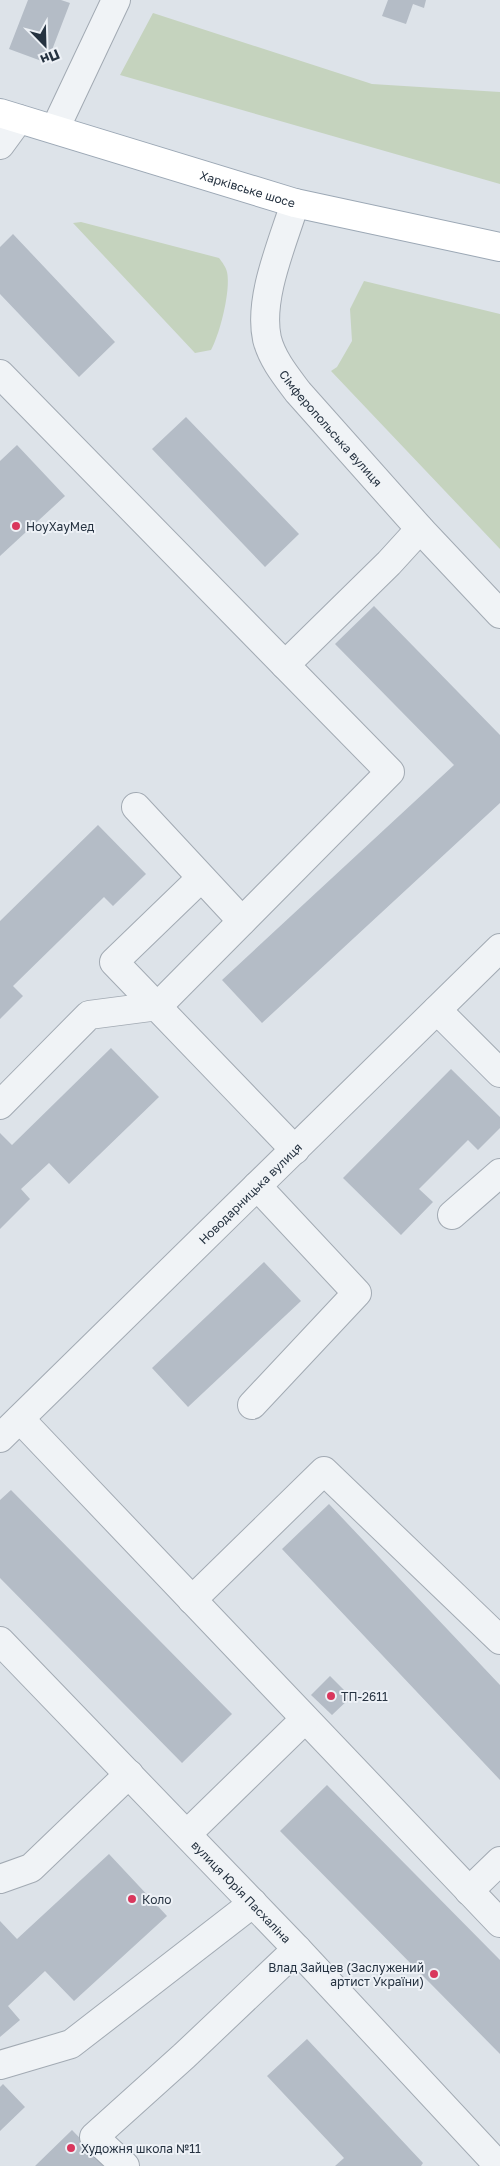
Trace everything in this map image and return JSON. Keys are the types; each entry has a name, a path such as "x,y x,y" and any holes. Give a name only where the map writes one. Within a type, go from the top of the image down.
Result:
{"main road":[{"name":"Харківське шосе","path":"10,116 295,203 500,247"}],"street":[{"path":"55,129 116,0"},
{"path":"0,145 10,116"},
{"name":"Сімферопольська вулиця","path":"295,203 273,277 266,308 267,339 280,369 298,392 420,529 500,614"},
{"path":"0,1105 89,1016 158,1006 390,772 1,376"},
{"path":"286,665 389,563 420,529"},
{"path":"136,807 242,921"},
{"path":"201,878 114,962 295,1150"},
{"name":"Новодарницька вулиця","path":"0,1438 500,948"},
{"path":"437,1010 500,1073"},
{"path":"452,1215 500,1173"},
{"path":"252,1405 357,1293 257,1186"},
{"path":"20,1419 500,1923"},
{"path":"192,1600 324,1471 500,1640"},
{"name":"вулиця Юрія Пасхаліна","path":"0,1641 297,1949 499,2166"},
{"path":"187,1834 305,1719"},
{"path":"0,1879 31,1868 129,1774"},
{"path":"468,1891 500,1861"},
{"path":"0,2065 71,2044 253,1903"},
{"path":"125,2166 94,2137 184,2056 297,1949"}],"green space":[{"path":"153,13 372,84 500,92 500,184 120,75"},
{"path":"81,222 219,258 225,266 228,280 221,323 211,350 195,353 73,223"},
{"path":"364,281 500,314 500,549 331,371 337,367 352,341 350,309"}],"building":[{"path":"28,0 61,0 70,3 47,63 9,49"},
{"path":"388,0 426,0 424,8 413,4 406,24 382,16"},
{"path":"13,234 115,342 79,377 0,294 0,247"},
{"path":"186,417 299,534 265,567 152,449"},
{"name":"НоуХауМед","path":"17,445 65,496 0,556 0,461"},
{"path":"374,606 500,735 500,803 262,1023 222,980 454,765 335,644"},
{"path":"98,825 146,874 113,906 104,897 13,986 23,996 0,1019 0,921"},
{"path":"111,1048 159,1097 69,1184 49,1163 21,1189 30,1199 0,1229 0,1133 12,1145"},
{"path":"451,1069 500,1117 500,1128 478,1150 468,1140 419,1189 433,1202 401,1235 343,1178"},
{"path":"264,1262 301,1301 188,1407 152,1368"},
{"path":"11,1490 232,1714 182,1763 0,1578 0,1500"},
{"path":"329,1504 500,1685 500,1780 282,1549"},
{"name":"ТП-2611","path":"330,1676 351,1697 332,1715 311,1695"},
{"path":"327,1785 500,1960 500,2054 280,1831"},
{"path":"109,1854 167,1916 74,2001 45,1971 8,2006 20,2020 0,2037 0,1921 17,1939"},
{"path":"307,2039 423,2163 421,2166 335,2166 344,2158 267,2076"},
{"path":"3,2084 25,2107 0,2131 0,2087"},
{"name":"Художня школа №11","path":"72,2130 107,2166 35,2166"}],"place":[{"name":"НоуХауМед","path":"16,526"},
{"name":"ТП-2611","path":"331,1696"},
{"name":"Коло","path":"132,1899"},
{"name":"Влад Зайцев (Заслужений артист України)","path":"434,1974"},
{"name":"Художня школа №11","path":"71,2148"}]}
